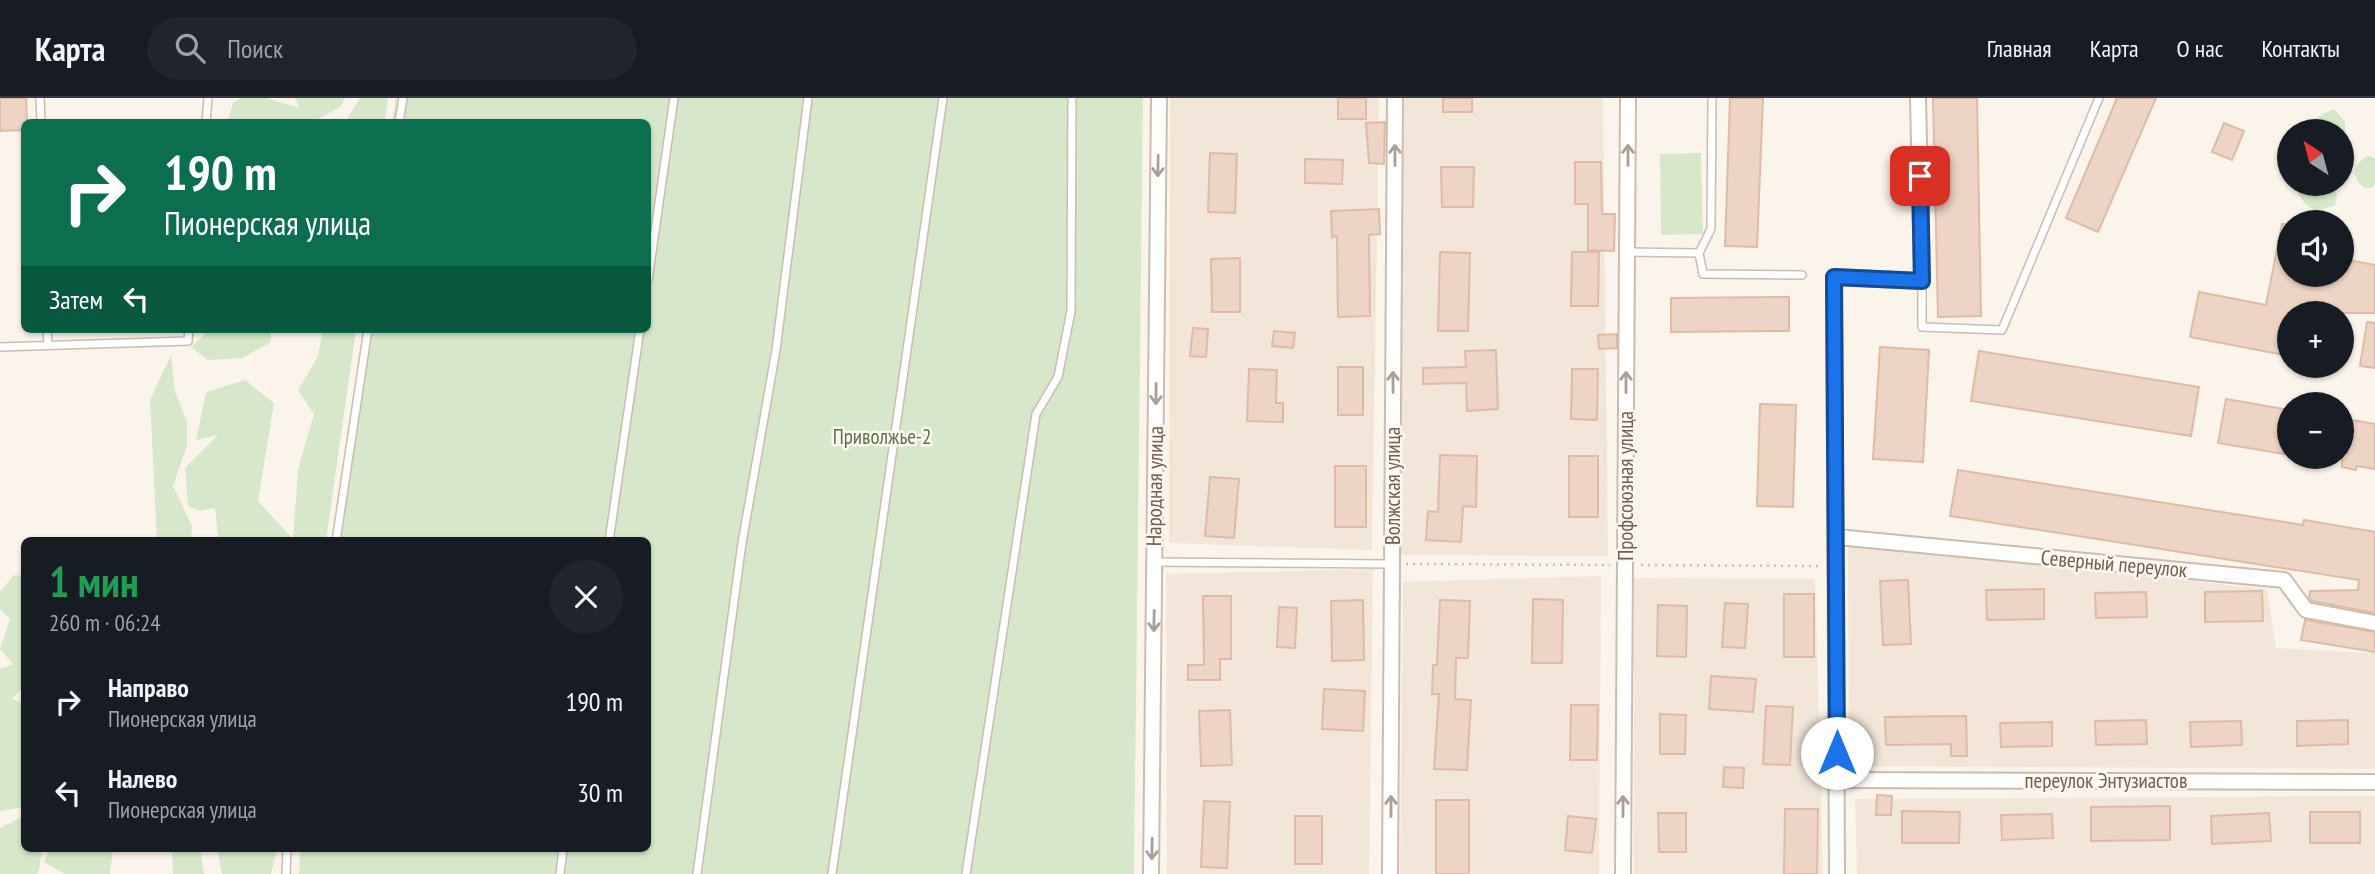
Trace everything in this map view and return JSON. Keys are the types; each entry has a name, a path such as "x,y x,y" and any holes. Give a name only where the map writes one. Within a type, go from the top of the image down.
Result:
{"street":[{"name":"Народная улица","path":"1151,874 1159,98"},
{"name":"Волжская улица","path":"1391,874 1395,98"},
{"name":"Профсоюзная улица","path":"1623,874 1628,98"},
{"path":"1837,874 1834,277 1922,281 1918,98"},
{"name":"Северный переулок","path":"1837,537 2284,580 2306,610 2375,623"},
{"name":"переулок Энтузиастов","path":"1837,780 2375,782"}],"lane":[{"path":"40,98 41,119"},
{"path":"400,119 403,98"},
{"path":"651,259 674,98"},
{"path":"696,874 742,543 776,350 808,98"},
{"path":"832,874 943,98"},
{"path":"967,874 1036,414 1058,377 1071,311 1072,98"},
{"path":"1712,98 1710,229 1699,253 1703,274 1802,275"},
{"path":"1922,281 1922,327 2002,330 2099,98"},
{"path":"206,119 208,99"},
{"path":"1627,252 1699,253"},
{"path":"47,333 48,345"},
{"path":"0,347 188,341 189,333"},
{"path":"337,537 367,333"},
{"path":"610,537 639,333"},
{"path":"1154,562 1392,564"},
{"path":"286,874 287,852"},
{"path":"560,874 563,852"}],"shaded area":[{"path":"1170,98 1379,98 1372,550 1169,543"},
{"path":"1402,98 1603,98 1608,556 1401,555"},
{"path":"1848,545 2267,589 2276,648 2368,653 2375,651 2375,769 1849,766"},
{"path":"1373,569 1369,874 1167,874 1166,574"},
{"path":"1601,576 1599,874 1400,874 1403,582"},
{"path":"1634,578 1815,579 1823,874 1634,874"},
{"path":"2375,796 2375,874 1857,874 1855,799"}],"green space":[{"path":"242,98 266,98 299,108 295,98 345,98 340,107 318,119 229,119 233,103"},
{"path":"360,98 388,98 385,119 347,119"},
{"name":"Приволжье-2","path":"396,98 1143,98 1134,874 299,874 300,852 651,852 651,537 339,537 365,333 651,333 651,119 392,119"},
{"path":"2334,109 2342,119 2316,119"},
{"path":"1701,153 1703,234 1661,235 1660,154"},
{"path":"2368,156 2375,158 2375,184 2372,188 2365,188 2355,176 2356,167"},
{"path":"2300,196 2337,196 2335,205 2320,210 2312,209"},
{"path":"206,333 271,333 271,342 242,358 208,360 191,347"},
{"path":"322,333 355,333 327,537 293,537 298,469 314,414 298,390 318,356"},
{"path":"171,355 175,392 187,421 187,446 173,486 192,526 191,537 157,537 150,400"},
{"path":"245,380 274,403 258,501 291,537 217,537 215,508 200,511 188,506 185,468 218,435 196,440 206,392"},
{"path":"14,575 21,576 21,690 12,699 21,703 21,808 0,811 0,669 13,664 0,649 10,619 0,609 0,592"},
{"path":"21,818 21,852 42,852 39,871 36,874 0,874 0,828"},
{"path":"49,852 113,852 110,874 65,874 44,862"},
{"path":"172,852 200,852 204,874 173,874"},
{"path":"218,852 276,852 271,874 222,874"}],"building":[{"path":"0,98 26,98 27,119 21,119 21,130 0,131"},
{"path":"1338,98 1366,98 1366,119 1338,119"},
{"path":"1443,98 1472,98 1472,112 1443,112"},
{"path":"1730,98 1763,98 1757,247 1725,246"},
{"path":"1933,98 1977,98 1981,316 1938,317"},
{"path":"2117,98 2156,98 2098,232 2066,218"},
{"path":"1385,122 1384,164 1369,163 1366,123"},
{"path":"2224,123 2244,131 2232,160 2212,152"},
{"path":"1210,153 1237,154 1235,213 1208,212"},
{"path":"1305,159 1343,160 1342,184 1305,183"},
{"path":"1575,162 1601,162 1602,214 1615,214 1614,251 1588,250 1588,204 1575,204"},
{"path":"1441,167 1474,167 1473,207 1442,207"},
{"path":"1379,209 1380,234 1369,235 1370,316 1338,317 1337,236 1332,237 1331,211"},
{"path":"2277,249 2277,287 2354,287 2354,261 2375,265 2375,313 2354,313 2354,301 2277,301 2277,354 2190,337 2199,292 2266,305"},
{"path":"1440,252 1470,253 1468,331 1438,331"},
{"path":"1572,252 1599,252 1598,306 1571,306"},
{"path":"1240,258 1240,312 1212,312 1211,259"},
{"path":"1789,297 1789,331 1671,332 1671,298"},
{"path":"2367,322 2375,323 2375,368 2360,366"},
{"path":"1193,328 1208,329 1206,357 1190,356"},
{"path":"1274,331 1295,333 1293,348 1272,346"},
{"path":"1617,334 1617,348 1599,349 1598,335"},
{"path":"1880,347 1929,350 1923,462 1873,459"},
{"path":"1496,350 1498,409 1467,411 1466,383 1423,384 1423,368 1466,367 1465,351"},
{"path":"1979,351 2199,387 2191,436 1971,401"},
{"path":"1338,367 1363,367 1363,415 1338,415"},
{"path":"1249,369 1277,370 1276,403 1283,403 1283,422 1247,421"},
{"path":"1572,369 1598,369 1597,420 1571,419"},
{"path":"2226,399 2277,408 2277,453 2218,443"},
{"path":"1760,404 1796,405 1793,507 1757,506"},
{"path":"2354,420 2375,424 2375,469 2357,466 2356,470 2351,469 2354,469"},
{"path":"1440,455 1477,456 1476,507 1463,506 1461,542 1426,540 1428,511 1438,512"},
{"path":"1569,456 1598,456 1598,517 1569,517"},
{"path":"1335,466 1366,466 1366,527 1335,527"},
{"path":"1958,470 2303,525 2304,520 2375,532 2375,613 2312,601 2309,597 2310,591 2358,590 2359,580 1950,516"},
{"path":"1210,477 1239,479 1234,538 1205,536"},
{"path":"1908,580 1911,644 1883,645 1880,581"},
{"path":"2044,589 2044,619 1987,620 1986,590"},
{"path":"2262,591 2263,621 2205,622 2205,592"},
{"path":"2146,592 2147,617 2096,618 2095,593"},
{"path":"1784,594 1814,594 1814,657 1784,657"},
{"path":"1203,596 1231,596 1231,659 1220,659 1220,680 1188,680 1188,665 1204,665"},
{"path":"1533,599 1563,600 1562,663 1532,663"},
{"path":"1363,600 1364,660 1332,661 1331,601"},
{"path":"1440,600 1470,601 1468,658 1456,658 1455,699 1471,700 1467,770 1434,769 1439,694 1432,694 1433,665 1437,665"},
{"path":"1725,603 1748,604 1745,648 1722,647"},
{"path":"1658,605 1687,606 1686,657 1657,656"},
{"path":"1279,607 1297,608 1295,648 1277,647"},
{"path":"2305,620 2375,632 2375,652 2301,640"},
{"path":"1711,676 1756,679 1753,712 1709,709"},
{"path":"1324,689 1365,691 1363,731 1322,729"},
{"path":"1571,705 1598,705 1597,760 1570,760"},
{"path":"1766,706 1793,707 1790,765 1763,764"},
{"path":"1230,710 1232,765 1201,766 1199,711"},
{"path":"1660,714 1686,715 1685,754 1660,754"},
{"path":"1966,716 1967,756 1951,756 1951,744 1886,745 1885,717"},
{"path":"2146,720 2147,744 2096,745 2095,721"},
{"path":"2348,720 2348,744 2297,746 2297,721"},
{"path":"2241,721 2242,745 2191,747 2190,722"},
{"path":"2052,722 2052,746 2001,747 2000,723"},
{"path":"1724,767 1744,768 1743,788 1723,787"},
{"path":"1877,795 1892,796 1891,815 1876,815"},
{"path":"1436,800 1469,800 1469,874 1436,874"},
{"path":"1204,801 1230,802 1227,868 1201,867"},
{"path":"2170,806 2170,840 2091,841 2091,807"},
{"path":"1785,809 1818,809 1817,874 1784,874"},
{"path":"1902,811 1960,812 1959,843 1902,843"},
{"path":"2310,812 2360,812 2360,843 2310,843"},
{"path":"1658,813 1686,813 1686,852 1659,852"},
{"path":"2269,813 2271,841 2212,844 2211,816"},
{"path":"2052,814 2053,838 2002,840 2001,815"},
{"path":"1295,816 1322,816 1322,864 1295,864"},
{"path":"1568,816 1596,819 1592,853 1565,850"}],"route":[{"path":"1837,753 1834,277 1922,281 1920,176"}]}
